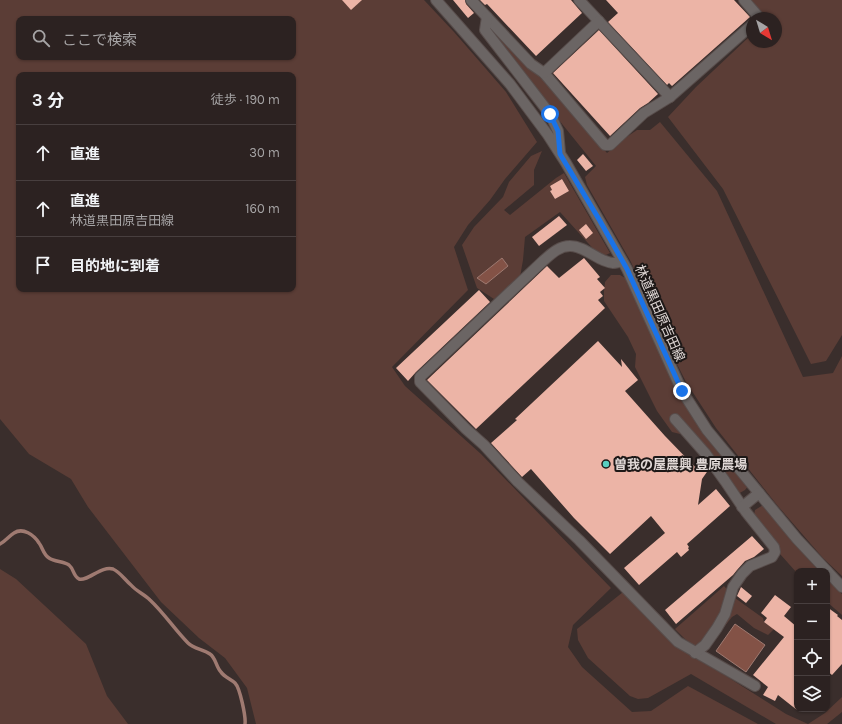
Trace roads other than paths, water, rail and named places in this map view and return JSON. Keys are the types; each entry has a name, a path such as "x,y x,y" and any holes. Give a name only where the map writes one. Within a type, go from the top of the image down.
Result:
{"street":[{"name":"林道黒田原吉田線","path":"436,0 510,84 548,135 560,154 627,269 682,391 707,430 797,539 824,568"},
{"path":"471,0 531,64 544,73 605,145 610,145 644,113 670,97 746,30"},
{"path":"579,0 670,97"},
{"path":"744,0 754,12"},
{"path":"488,17 485,30 550,114 558,131 560,154"},
{"path":"544,73 599,21"},
{"path":"622,261 614,263 607,262 580,248 570,246 554,252 420,378 420,382 678,642 755,686"},
{"path":"674,419 705,453 746,512 774,547 775,552 772,557 750,566 742,574 733,587 725,614 717,628 705,645 695,653"},
{"path":"742,506 759,493"},
{"name":"林道黒田原吉田線","path":"830,574 842,587"}],"waterway":[{"path":"0,544 17,531 25,531 37,540 47,556 51,559 69,565 79,579 86,578 109,568 118,572 133,587 155,605 188,643 212,656 222,674 235,683 239,691 245,715 245,724"}],"place":[{"name":"曽我の屋農興 豊原農場","path":"606,464"}]}
